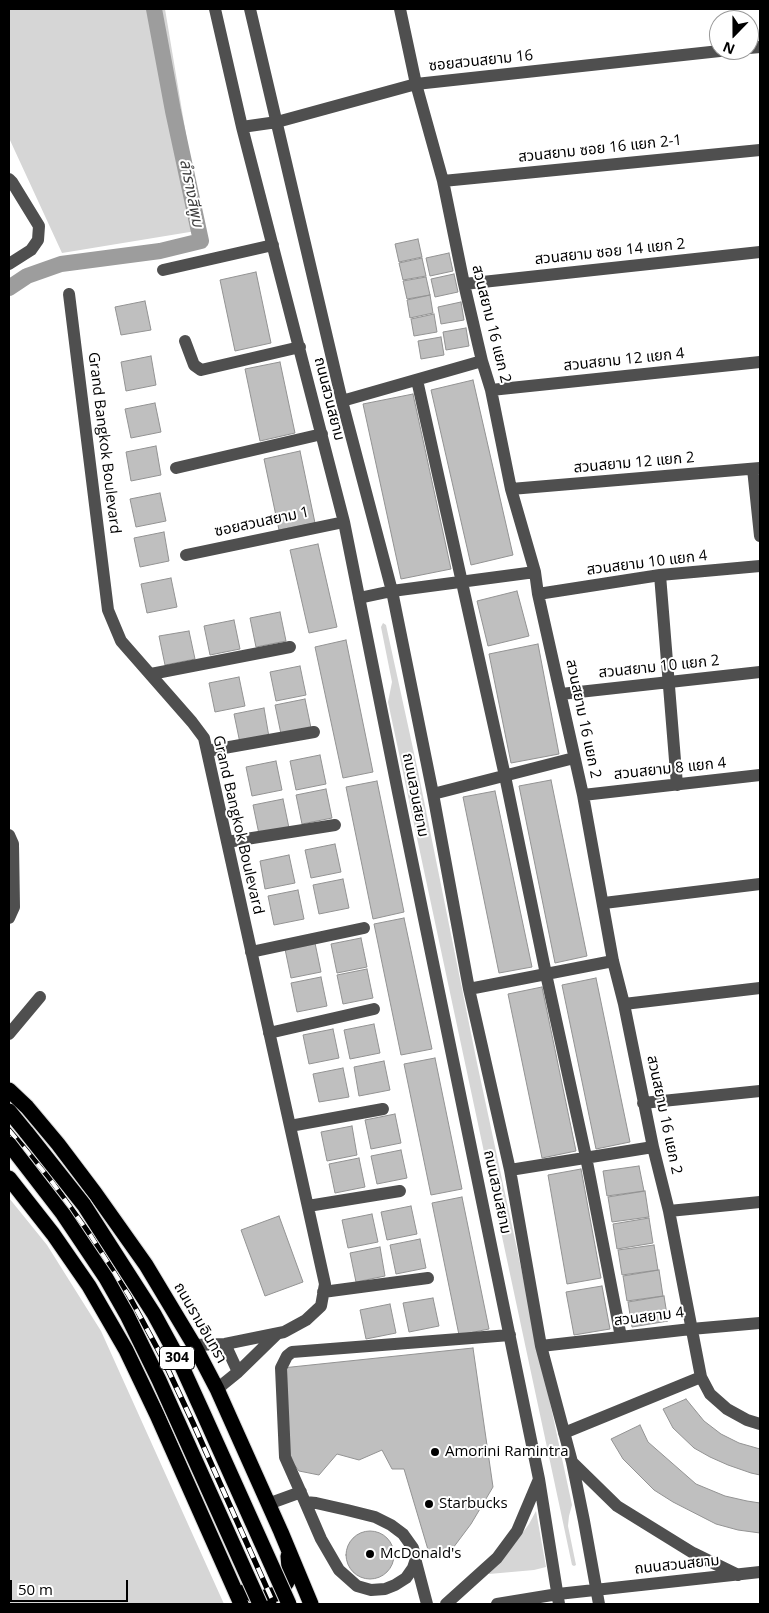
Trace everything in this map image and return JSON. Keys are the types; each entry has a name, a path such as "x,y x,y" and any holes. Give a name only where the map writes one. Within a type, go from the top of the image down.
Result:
{"highway":[{"name":"ถนนรามอินทรา","path":"9,1090 58,1144 95,1192 146,1266 194,1345 217,1389 311,1604"},
{"name":"304","path":"9,1111 84,1205 154,1314 178,1358 289,1604"},
{"name":"304","path":"9,1144 63,1214 106,1278 127,1315 159,1380 260,1604"},
{"name":"304","path":"9,1178 53,1234 89,1286 126,1350 241,1604"},
{"path":"226,1570 257,1598 272,1595 279,1592 287,1582 289,1568 287,1548"}],"street":[{"name":"ถนนสวนสยาม","path":"215,9 242,127 344,522 539,1478 559,1599"},
{"name":"ถนนสวนสยาม","path":"250,9 342,401 392,591 433,794 469,989 510,1170 542,1346 572,1462 597,1590"},
{"name":"สวนสยาม 16 แยก 2","path":"400,9 416,84 442,181 482,361 491,390 511,489 535,572 538,594 583,795 613,961 624,1004 643,1103 669,1211 701,1377 710,1394 727,1409 747,1420 760,1424"},
{"name":"ซอยสวนสยาม 16","path":"242,127 277,122 416,84 709,52"},
{"name":"สวนสยาม ซอย 16 แยก 2-1","path":"442,181 760,150"},
{"path":"9,179 39,226 38,240 31,250 9,264"},
{"path":"162,270 273,245"},
{"name":"สวนสยาม ซอย 14 แยก 2","path":"464,284 760,252"},
{"name":"Grand Bangkok Boulevard","path":"69,294 108,610 121,641 204,738 325,1284 321,1306 306,1320 284,1332 225,1344 194,1345"},
{"path":"185,341 194,364 201,370 300,348"},
{"path":"342,401 482,361"},
{"name":"สวนสยาม 12 แยก 4","path":"491,390 760,362"},
{"path":"416,380 505,776 586,1157 621,1337"},
{"path":"176,468 322,434"},
{"path":"756,468 760,536"},
{"name":"สวนสยาม 12 แยก 2","path":"511,489 756,468"},
{"name":"ซอยสวนสยาม 1","path":"186,555 344,522"},
{"name":"สวนสยาม 10 แยก 4","path":"538,594 660,574 760,566"},
{"path":"359,598 392,591 535,572"},
{"path":"660,574 677,784"},
{"path":"151,674 290,647"},
{"name":"สวนสยาม 10 แยก 2","path":"561,694 760,672"},
{"path":"207,751 314,732"},
{"path":"433,794 574,758"},
{"name":"สวนสยาม 8 แยก 4","path":"583,795 760,775"},
{"path":"227,842 334,825"},
{"path":"9,835 13,844 14,907 9,918"},
{"path":"604,903 760,884"},
{"path":"251,952 364,928"},
{"path":"469,989 613,961"},
{"path":"624,1004 760,988"},
{"path":"9,1034 40,997"},
{"path":"269,1033 374,1009"},
{"path":"643,1103 760,1091"},
{"path":"290,1126 382,1109"},
{"path":"510,1170 653,1147"},
{"path":"308,1206 400,1191"},
{"path":"669,1211 760,1202"},
{"path":"323,1292 428,1278"},
{"name":"สวนสยาม 4","path":"542,1346 760,1323"},
{"name":"Grand Bangkok Boulevard","path":"217,1389 238,1372 277,1334"},
{"path":"416,1562 410,1574 395,1586 375,1591 357,1586 339,1570 321,1539 285,1457 281,1368 287,1356 292,1352 510,1335"},
{"path":"225,1344 238,1372"},
{"path":"564,1433 701,1377"},
{"path":"572,1462 617,1506 693,1552 739,1575"},
{"path":"446,1604 497,1558 517,1531 539,1478"},
{"path":"268,1504 303,1497 316,1503 384,1521 397,1530 414,1551 427,1604"},
{"name":"ถนนสวนสยาม","path":"497,1604 559,1599 597,1590 760,1572"},
{"path":"597,1590 599,1604"}],"shaded area":[{"path":"9,9 165,9 202,230 62,253 9,138"},
{"path":"383,623 386,625 419,776 477,1063 572,1505 568,1526 576,1565 574,1566 572,1565 388,702 392,682 381,627"},
{"path":"9,1198 47,1245 101,1331 224,1604 9,1604"},
{"path":"536,1511 546,1567 534,1570 489,1574 489,1569 515,1543"}],"building":[{"path":"418,239 422,257 399,262 395,244"},
{"path":"449,253 453,271 430,276 426,258"},
{"path":"422,258 426,276 403,280 399,263"},
{"path":"256,272 271,343 235,351 220,280"},
{"path":"454,274 458,292 435,297 431,279"},
{"path":"426,277 430,295 407,299 403,281"},
{"path":"430,295 433,313 410,318 407,300"},
{"path":"145,301 151,330 121,335 115,307"},
{"path":"461,302 464,320 441,324 438,307"},
{"path":"434,314 437,332 414,336 411,319"},
{"path":"466,328 469,346 446,350 443,332"},
{"path":"441,337 444,355 421,359 418,341"},
{"path":"151,356 156,385 126,391 121,362"},
{"path":"280,362 295,433 260,441 245,369"},
{"path":"473,380 513,555 471,565 431,390"},
{"path":"413,394 451,569 401,579 363,404"},
{"path":"155,403 161,432 131,438 125,409"},
{"path":"156,446 161,475 131,481 126,452"},
{"path":"300,451 315,523 279,530 264,459"},
{"path":"160,493 166,521 136,527 130,499"},
{"path":"164,532 169,561 140,567 134,538"},
{"path":"318,544 337,627 309,633 290,550"},
{"path":"171,578 177,607 147,613 141,584"},
{"path":"517,591 529,636 488,646 477,601"},
{"path":"280,612 286,641 256,647 250,618"},
{"path":"234,620 240,649 210,655 204,626"},
{"path":"189,631 195,659 165,665 159,636"},
{"path":"346,640 373,772 343,778 315,647"},
{"path":"538,644 559,754 511,763 489,654"},
{"path":"300,666 306,695 276,701 270,672"},
{"path":"239,677 245,706 215,712 209,683"},
{"path":"305,699 311,728 281,734 275,705"},
{"path":"264,708 269,737 240,743 234,714"},
{"path":"320,755 326,784 296,790 290,761"},
{"path":"276,761 282,790 252,796 246,767"},
{"path":"551,780 587,956 555,963 519,786"},
{"path":"377,781 404,912 373,919 346,787"},
{"path":"326,789 332,818 302,824 296,795"},
{"path":"495,791 532,967 499,973 463,797"},
{"path":"283,799 289,828 259,834 253,805"},
{"path":"335,844 341,872 311,878 305,850"},
{"path":"289,855 295,883 265,889 260,861"},
{"path":"343,879 349,908 319,914 313,885"},
{"path":"298,890 304,919 274,925 268,896"},
{"path":"404,918 432,1049 401,1055 374,924"},
{"path":"361,938 367,967 337,973 331,944"},
{"path":"315,943 321,972 291,978 285,949"},
{"path":"367,969 373,998 343,1004 337,975"},
{"path":"321,977 327,1006 297,1012 291,983"},
{"path":"596,978 630,1142 596,1149 562,985"},
{"path":"542,987 576,1151 542,1158 508,994"},
{"path":"374,1024 380,1053 350,1059 344,1030"},
{"path":"333,1029 339,1058 309,1064 303,1035"},
{"path":"435,1058 462,1189 431,1195 404,1064"},
{"path":"384,1061 390,1090 359,1096 354,1067"},
{"path":"343,1068 349,1097 319,1102 313,1074"},
{"path":"395,1114 401,1143 371,1149 365,1120"},
{"path":"352,1126 357,1155 327,1161 321,1132"},
{"path":"401,1150 407,1178 377,1184 371,1156"},
{"path":"359,1158 365,1187 335,1193 329,1164"},
{"path":"639,1166 644,1191 607,1196 603,1171"},
{"path":"581,1169 601,1278 567,1284 548,1175"},
{"path":"645,1191 649,1217 612,1222 608,1197"},
{"path":"462,1197 489,1329 459,1335 432,1203"},
{"path":"411,1206 417,1234 387,1240 381,1212"},
{"path":"372,1214 378,1242 348,1248 342,1220"},
{"path":"279,1216 303,1282 265,1296 241,1230"},
{"path":"649,1218 653,1243 617,1249 613,1224"},
{"path":"420,1239 426,1268 396,1274 390,1245"},
{"path":"654,1245 658,1270 622,1275 618,1250"},
{"path":"380,1247 385,1276 356,1282 350,1253"},
{"path":"659,1270 663,1296 627,1301 623,1276"},
{"path":"602,1286 610,1329 574,1335 566,1292"},
{"path":"664,1296 668,1321 632,1327 628,1302"},
{"path":"433,1298 439,1326 409,1332 403,1303"},
{"path":"390,1304 396,1333 366,1339 360,1310"},
{"name":"Amorini Ramintra","path":"473,1348 493,1487 471,1524 453,1548 429,1553 404,1469 392,1469 382,1450 359,1460 337,1454 319,1475 299,1471 287,1455 282,1368"},
{"path":"686,1399 704,1421 721,1434 739,1443 760,1449 760,1475 710,1457 694,1448 673,1428 663,1409"},
{"path":"640,1425 648,1442 696,1484 725,1496 760,1503 760,1533 716,1524 654,1490 623,1459 611,1439"},
{"name":"McDonald's","path":"365,1531 375,1531 384,1535 390,1541 393,1546 393,1564 384,1575 375,1579 365,1579 356,1575 350,1569 346,1560 346,1550 350,1541 356,1535"}],"waterway":[{"name":"ลำรางสีพูม","path":"9,288 27,276 61,264 160,251 201,241 173,111 154,9"}],"railway":[{"path":"9,1130 50,1179 91,1236 129,1296 163,1359 274,1604"}],"place":[{"name":"Amorini Ramintra","path":"435,1452"},
{"name":"Starbucks","path":"429,1504"},
{"name":"McDonald's","path":"370,1554"}]}
